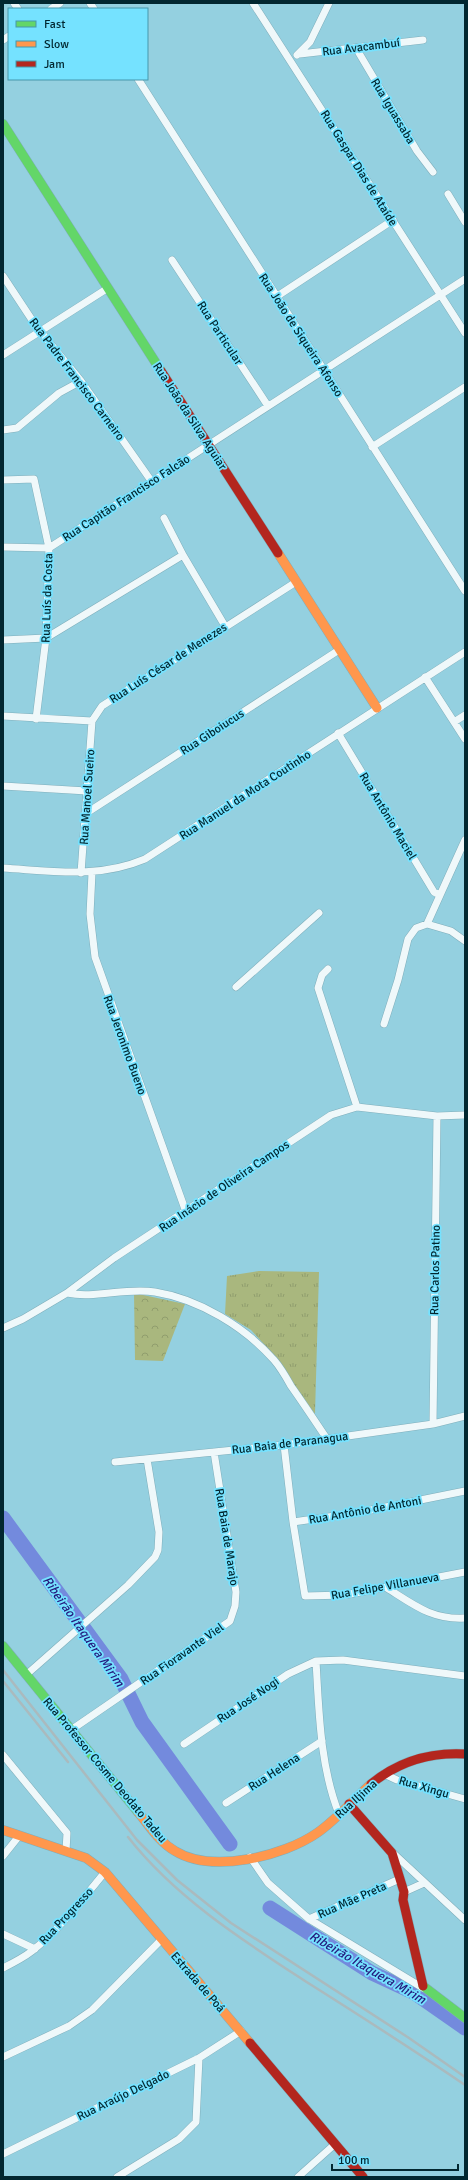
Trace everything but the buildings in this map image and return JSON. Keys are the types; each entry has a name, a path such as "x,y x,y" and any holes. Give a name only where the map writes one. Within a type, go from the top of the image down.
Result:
{"main road":[{"name":"Rua João da Silva Aguiar","path":"3,124 376,708"},
{"name":"Rua Professor Cosme Deodato Tadeu","path":"3,1646 159,1838 178,1853 214,1862 250,1857"},
{"name":"Rua Iljima","path":"250,1857 276,1851 306,1840 316,1834 384,1774 425,1754 437,1752 465,1754"},
{"path":"349,1804 392,1852 423,1988 465,2018"},
{"name":"Estrada de Poá","path":"3,1830 86,1858 105,1872 363,2177"},
{"path":"386,1845 386,1852 398,1893 403,1896"}],"street":[{"name":"Rua Gaspar Dias de Ataíde","path":"253,3 465,333"},
{"path":"290,59 300,54 310,42 329,3"},
{"name":"Rua Avacambuí","path":"300,54 423,40"},
{"name":"Rua Iguassaba","path":"356,48 417,151 433,172"},
{"name":"Rua João de Siqueira Afonso","path":"139,80 465,591"},
{"path":"448,194 465,222"},
{"path":"276,297 393,220"},
{"name":"Rua Particular","path":"172,260 268,406"},
{"name":"Rua Padre Francisco Carneiro","path":"3,276 41,332 81,381 152,482"},
{"name":"Rua Capitão Francisco Falcão","path":"49,548 465,279"},
{"path":"3,355 108,288"},
{"path":"3,430 17,428 59,393 81,381"},
{"path":"372,447 465,388"},
{"name":"Rua Luís da Costa","path":"3,480 34,479 49,548 46,638 36,719"},
{"path":"164,518 183,555 225,626"},
{"path":"3,547 49,548"},
{"path":"3,640 46,638 183,555"},
{"name":"Rua Luís César de Menezes","path":"92,721 102,706 296,582"},
{"name":"Rua Giboiucus","path":"85,814 339,650"},
{"name":"Rua Manuel da Mota Coutinho","path":"3,868 92,873 137,862 162,850 376,708 465,652"},
{"path":"425,678 465,739"},
{"path":"454,722 465,715"},
{"path":"3,716 92,721"},
{"name":"Rua Manoel Sueiro","path":"81,873 92,721"},
{"name":"Rua Antônio Maciel","path":"338,733 434,892 440,895"},
{"path":"3,786 87,791"},
{"path":"427,924 457,861 465,840"},
{"name":"Rua Jeronimo Bueno","path":"92,873 90,914 96,963 186,1212"},
{"path":"236,987 319,913"},
{"path":"384,1024 398,980 408,938 416,928 427,924 452,931 465,941"},
{"path":"328,969 322,975 318,988 357,1107"},
{"name":"Rua Inácio de Oliveira Campos","path":"3,1328 23,1319 67,1293 114,1258 186,1212 331,1115 357,1107 437,1116 465,1115"},
{"name":"Rua Carlos Patino","path":"433,1424 437,1116"},
{"path":"67,1293 83,1295 119,1290 155,1292 184,1299 215,1314 243,1332 275,1361 327,1438"},
{"name":"Rua Baia de Paranagua","path":"115,1462 284,1445 433,1424 465,1416"},
{"name":"Rua Antônio de Antoni","path":"284,1445 293,1522 356,1513 465,1491"},
{"name":"Rua Baia de Marajo","path":"214,1452 236,1592 235,1606 230,1620"},
{"path":"26,1674 150,1565 158,1550 159,1532 147,1459"},
{"name":"Rua Felipe Villanueva","path":"293,1522 305,1596 345,1595 465,1572"},
{"path":"387,1588 429,1614 448,1619 465,1618"},
{"name":"Rua Fioravante Viel","path":"71,1730 230,1620"},
{"path":"339,1814 334,1801 322,1741 316,1661 343,1660 465,1676"},
{"name":"Rua José Nogi","path":"184,1744 288,1674 316,1661"},
{"name":"Rua Helena","path":"226,1803 322,1741"},
{"path":"3,1755 67,1833 66,1851"},
{"name":"Rua Xingu","path":"384,1774 397,1780 465,1798"},
{"path":"3,1856 19,1836"},
{"path":"392,1852 465,1920"},
{"path":"250,1857 268,1883 309,1919 423,1988"},
{"name":"Rua Progresso","path":"3,1968 34,1949 62,1923 105,1872"},
{"name":"Rua Mãe Preta","path":"309,1919 395,1881"},
{"path":"403,1896 424,1883"},
{"path":"3,1934 34,1949"},
{"path":"3,2057 69,2026 92,2010 162,1939"},
{"name":"Rua Araújo Delgado","path":"3,2154 199,2058 241,2031"},
{"path":"117,2177 179,2139 196,2122 199,2058"},
{"path":"298,2177 335,2144"}],"green space":[{"path":"259,1271 319,1272 315,1414 270,1351 251,1330 225,1314 227,1276"},
{"path":"134,1293 185,1304 163,1361 135,1360"}],"waterway":[{"name":"Ribeirão Itaquera Mirim","path":"3,1518 121,1679 142,1722 230,1844"},
{"name":"Ribeirão Itaquera Mirim","path":"270,1908 372,1973 415,1993 465,2028"}],"railway":[{"path":"3,1670 137,1840 177,1880 231,1923 409,2038 465,2077"},
{"path":"3,1681 68,1762"},
{"path":"128,1837 167,1879 210,1916 281,1966 465,2085"}],"traffic: fast":[{"path":"3,124 161,371"},
{"path":"3,1646 138,1812"},
{"path":"423,1986 465,2018"}],"traffic: slow":[{"path":"278,553 377,708"},
{"path":"138,1812 164,1843 175,1851 190,1858 208,1861 248,1859 286,1849 317,1833 338,1816 371,1784"},
{"path":"3,1830 86,1858 105,1872 250,2043"}],"traffic: jam":[{"path":"161,371 278,553"},
{"path":"371,1784 392,1769 415,1760 439,1755 465,1754"},
{"path":"349,1804 392,1853 404,1892 403,1900 423,1986"},
{"path":"250,2043 363,2177"}]}
